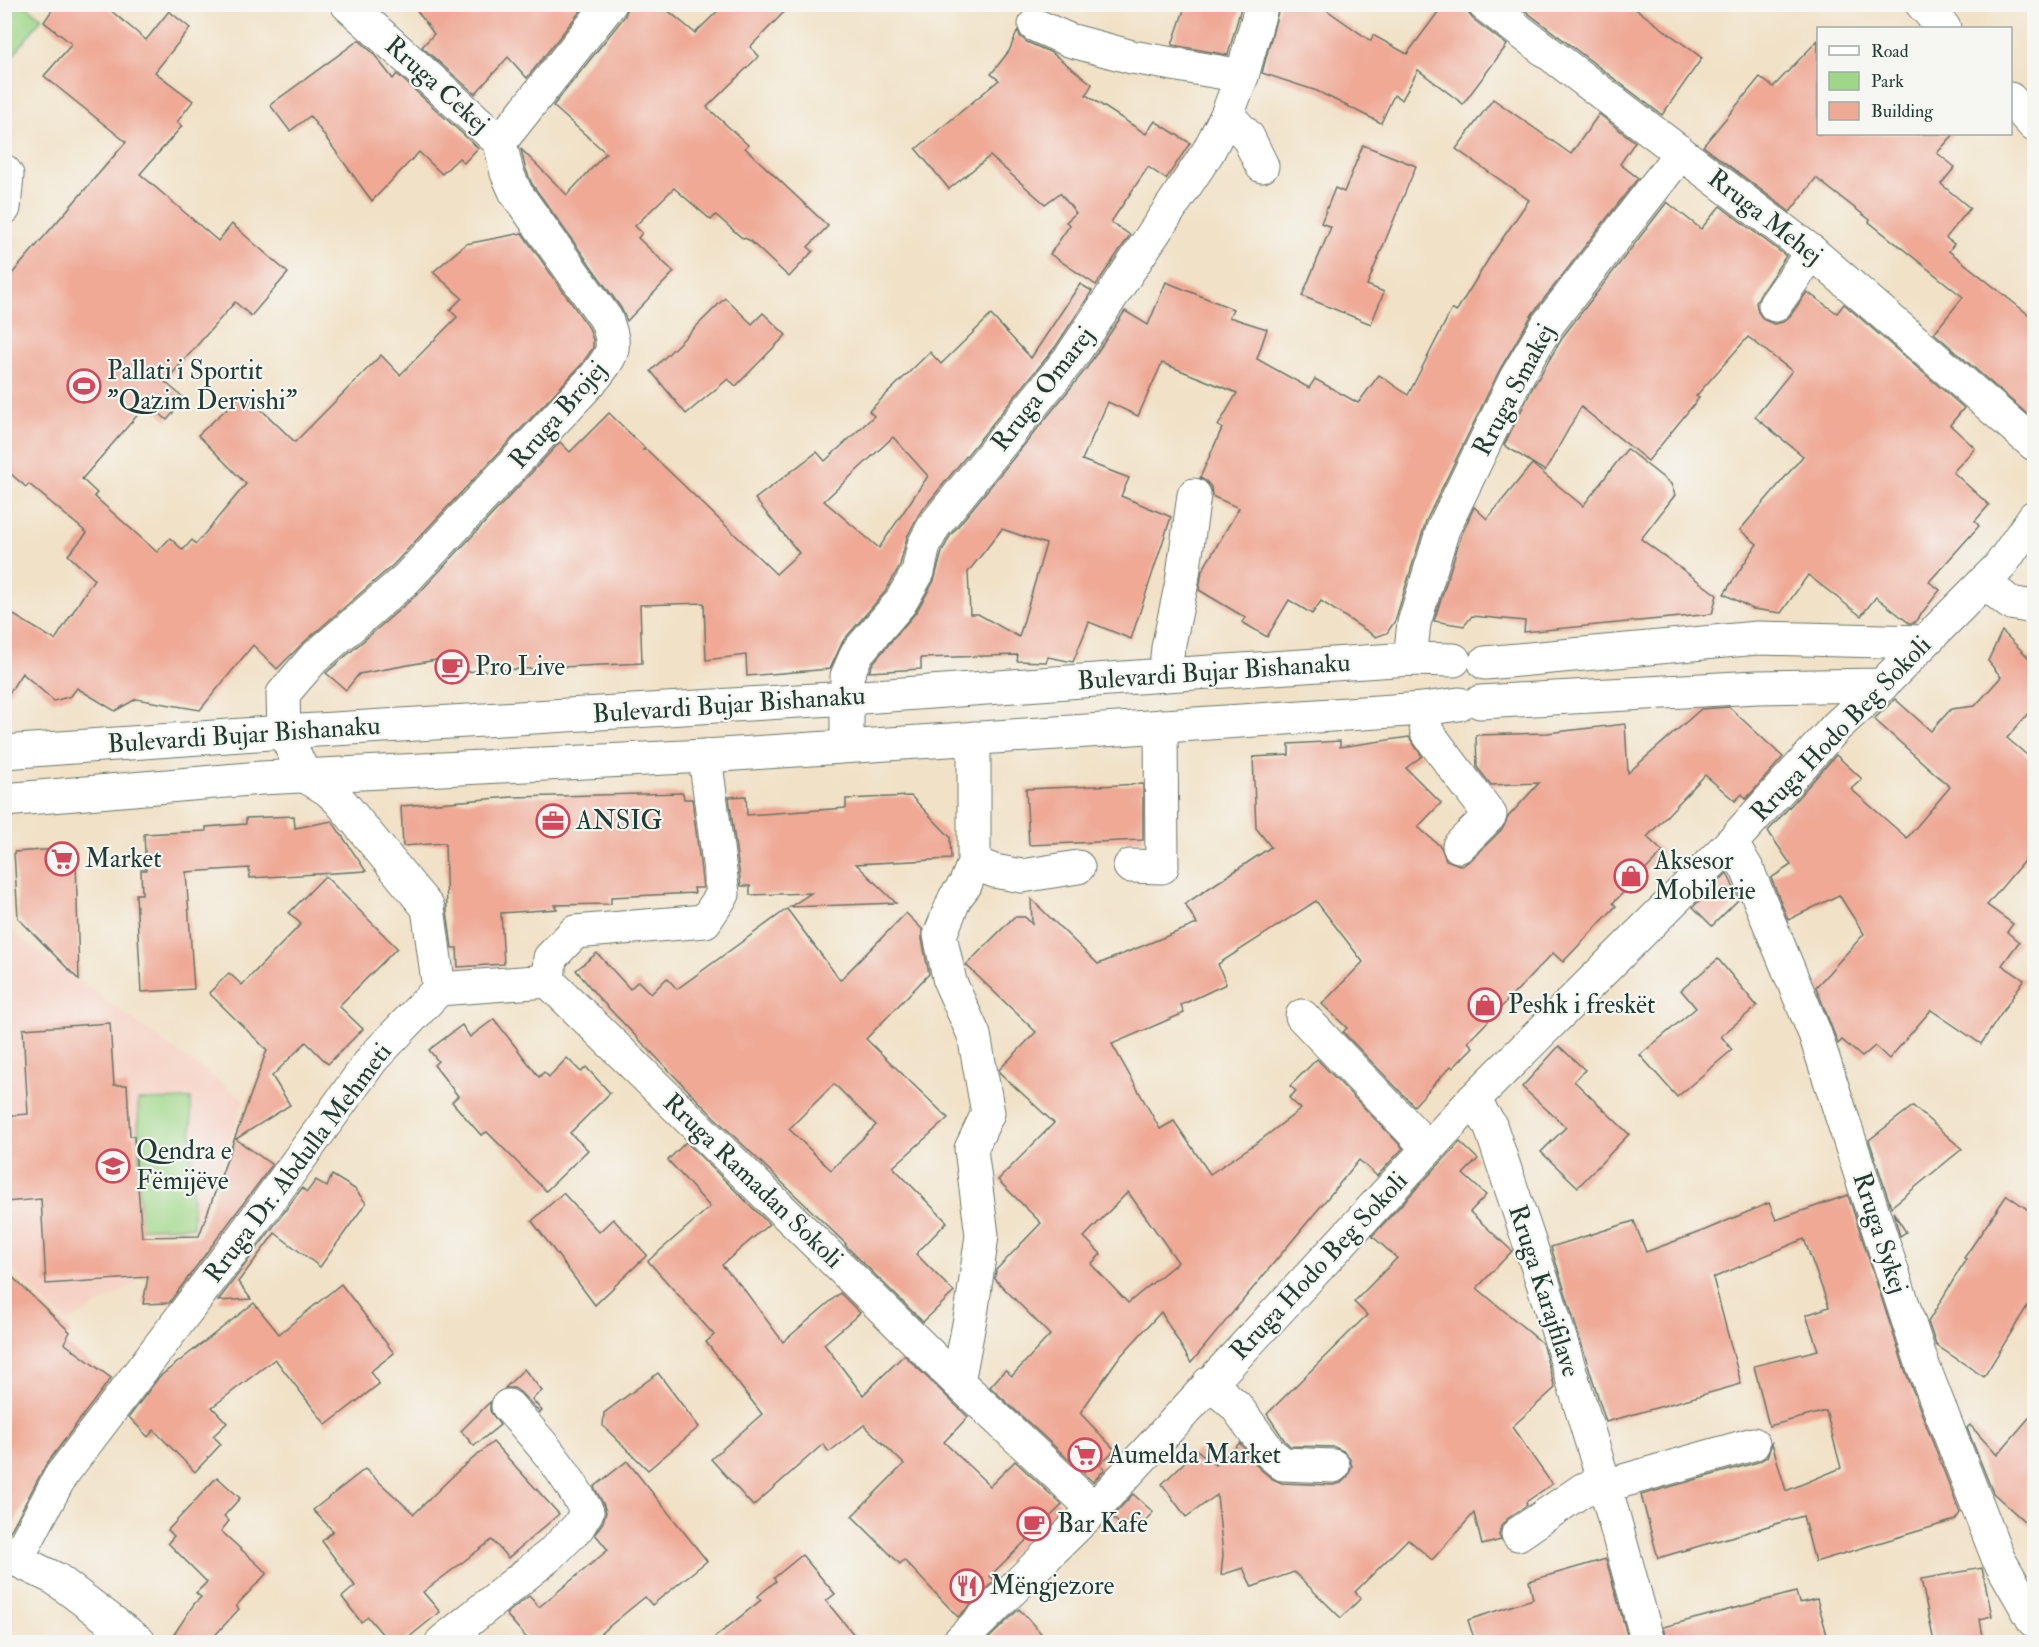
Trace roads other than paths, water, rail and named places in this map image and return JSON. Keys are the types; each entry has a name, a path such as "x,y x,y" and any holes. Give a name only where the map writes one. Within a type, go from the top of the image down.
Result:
{"street":[{"name":"Rruga Cekej","path":"347,4 500,142"},
{"path":"500,142 610,4"},
{"name":"Rruga Omarej","path":"847,746 847,676 857,653 900,603 918,572 924,545 934,526 1071,357 1208,152 1227,114 1242,76 1262,4"},
{"name":"Rruga Mehej","path":"1484,4 1812,252 2034,444"},
{"path":"1922,4 1943,27"},
{"path":"1035,25 1069,40 1132,57 1242,76"},
{"path":"2012,101 2034,124"},
{"path":"1227,114 1248,137 1262,166"},
{"name":"Rruga Brojej","path":"284,732 283,694 292,682 313,659 406,579 609,360 613,338 606,319 516,193 507,173 500,142"},
{"name":"Rruga Smakej","path":"1410,659 1414,623 1443,529 1516,378 1548,324 1663,176 1679,151"},
{"path":"4,171 7,175 4,208"},
{"path":"1775,305 1812,252"},
{"path":"1165,675 1168,648 1182,582 1194,495"},
{"name":"Rruga Hodo Beg Sokoli","path":"959,1642 1094,1509 1473,1100 1731,843 1837,726 1882,685 2031,532"},
{"path":"1992,574 2010,603 2034,607"},
{"name":"Bulevardi Bujar Bishanaku","path":"4,752 284,732 848,698 1410,659 1470,661 1747,638 1924,642"},
{"path":"1470,661 1491,673 1492,684 1488,694 1470,703 1449,698 1444,689 1443,678 1447,668 1470,661"},
{"name":"Bulevardi Bujar Bishanaku","path":"4,800 305,776 705,756 1423,709 1470,703 1757,687 1882,685"},
{"path":"1423,709 1427,732 1490,815 1459,846"},
{"name":"Bulevardi Bujar Bishanaku","path":"1130,866 1162,867 1161,726"},
{"path":"284,732 305,776 327,789 340,801 428,908 439,989 548,981 550,958 575,932 705,921 723,894 705,756"},
{"path":"958,1382 972,1308 982,1235 971,1149 988,1113 974,1035 950,982 940,935 955,898 965,885 974,863 974,738"},
{"name":"Rruga Sykej","path":"1731,843 1747,869 1815,1034 1922,1363 1998,1558 2034,1621"},
{"path":"974,863 994,871 1022,876 1078,867"},
{"name":"Rruga Ramadan Sokoli","path":"548,981 958,1382 1094,1509"},
{"name":"Rruga Dr. Abdulla Mehmeti","path":"11,1557 60,1477 241,1239 373,1058 439,989"},
{"name":"Rruga Hodo Beg Sokoli","path":"1302,1016 1428,1148"},
{"name":"Rruga Karajfilave","path":"1473,1100 1490,1125 1544,1286 1605,1486 1648,1642"},
{"name":"Rruga Hodo Beg Sokoli","path":"1209,1383 1236,1406 1271,1454 1283,1464 1333,1466"},
{"path":"442,1642 551,1554 578,1527 587,1512 577,1493 546,1448 508,1406"},
{"path":"1518,1534 1584,1489 1605,1486 1753,1444"},
{"path":"11,1557 56,1579 139,1642"}],"place":[{"name":"Pallati i Sportit \"Qazim Dervishi\"","path":"84,386"},
{"name":"Pro Live","path":"452,667"},
{"name":"ANSIG","path":"553,821"},
{"name":"Market","path":"62,859"},
{"name":"Aksesor Mobilerie","path":"1631,876"},
{"name":"Peshk i freskët","path":"1485,1005"},
{"name":"Qendra e Fëmijëve","path":"113,1166"},
{"name":"Aumelda Market","path":"1085,1455"},
{"name":"Bar Kafe","path":"1034,1524"},
{"name":"Mëngjezore","path":"967,1586"}]}
